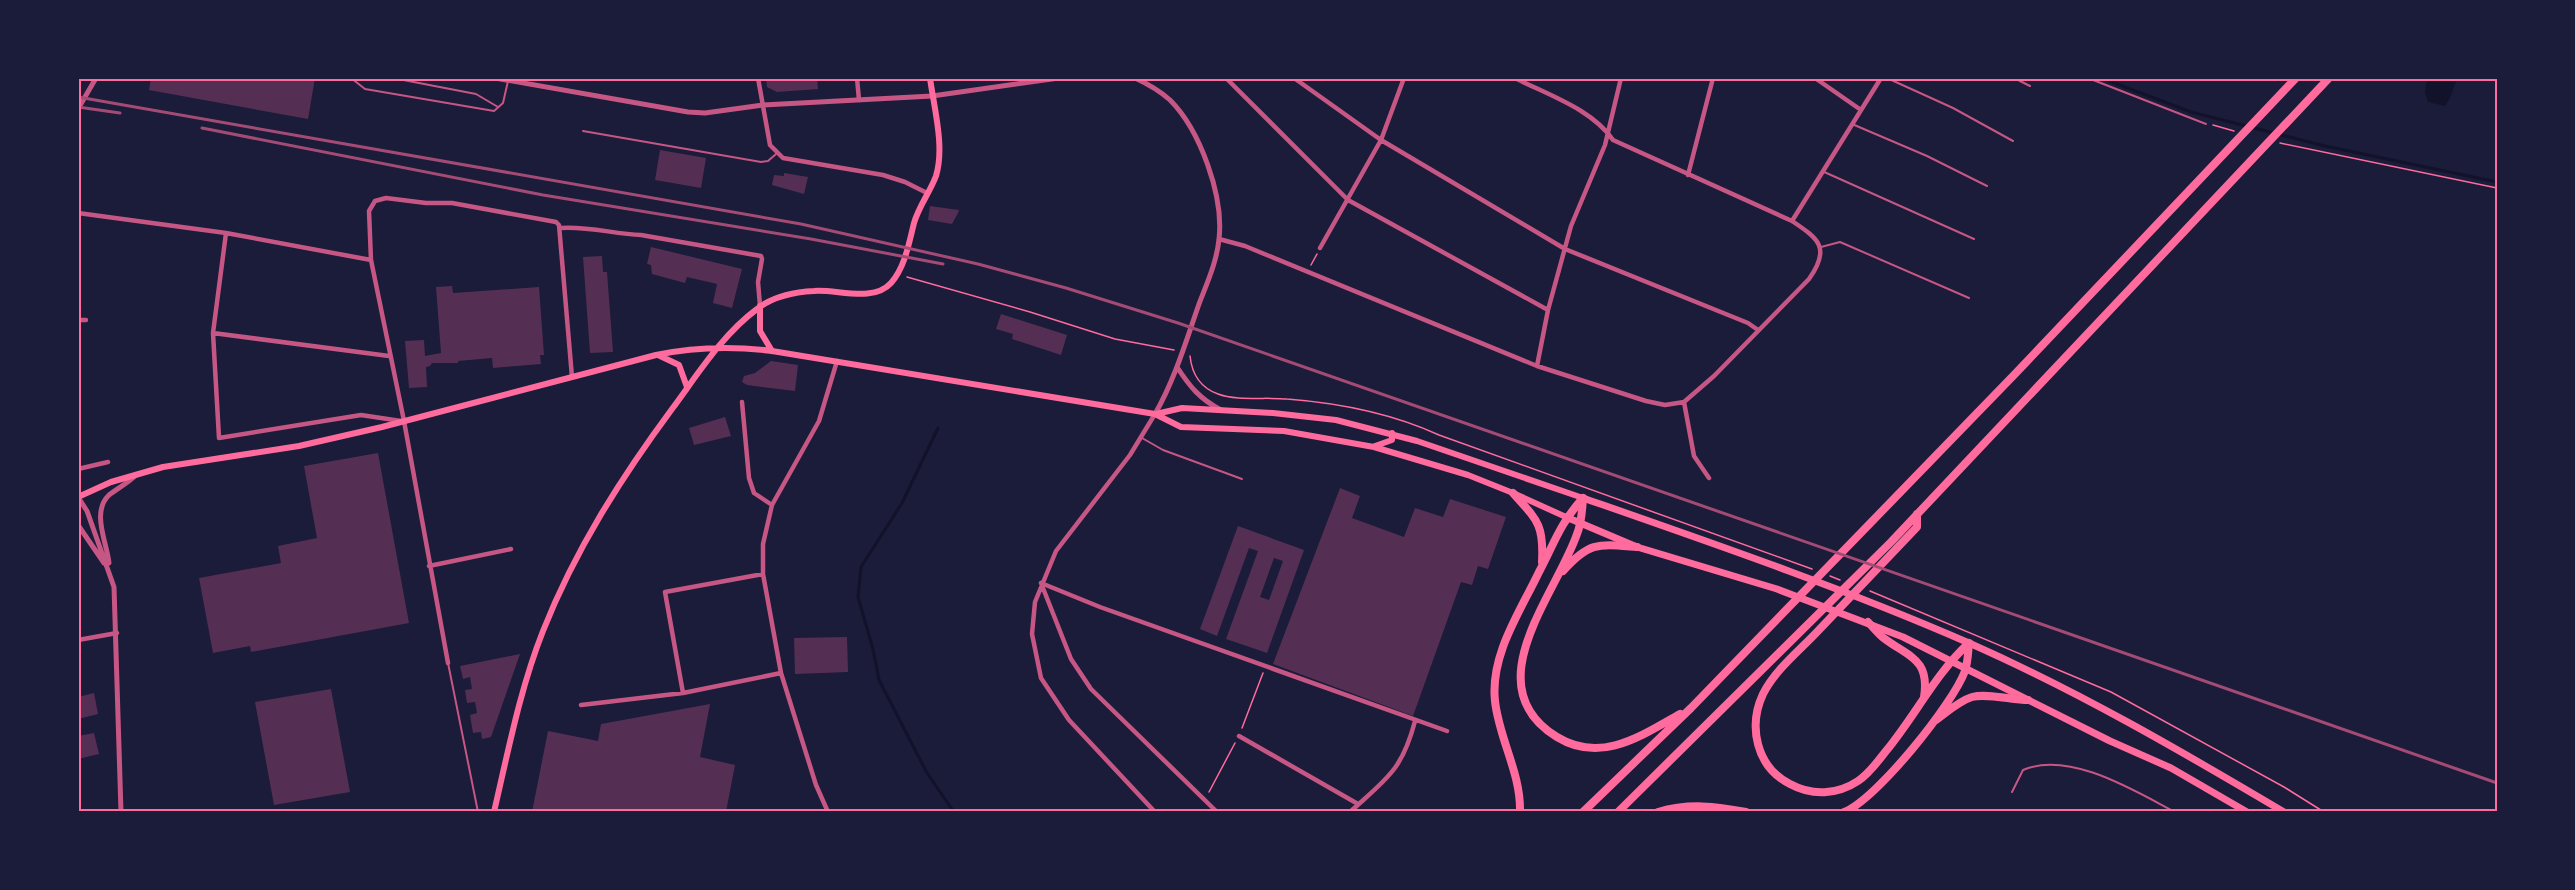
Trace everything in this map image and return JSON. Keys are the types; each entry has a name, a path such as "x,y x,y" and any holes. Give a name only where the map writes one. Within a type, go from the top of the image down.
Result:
{"highway":[{"path":"1583,812 1691,708 2014,375 2296,78"},
{"path":"1618,812 1891,542 2329,78"},
{"path":"1513,493 1537,521 1540,528 1543,537 1542,567"},
{"path":"1583,498 1580,525 1529,635 1521,660 1519,674 1525,701 1542,725 1557,737 1587,748 1616,747 1643,735 1691,708"},
{"path":"1520,812 1518,781 1498,716 1495,682 1506,638 1566,517 1583,498"},
{"path":"1917,514 1917,527 1771,681 1756,714 1757,744 1767,764 1782,780 1805,790 1821,793 1838,790 1852,784 1873,767 1922,704 1951,660 1969,643"},
{"path":"1556,579 1583,550 1594,546 1637,547"},
{"path":"1868,622 1883,638 1908,652 1917,661 1926,686 1922,704"},
{"path":"1844,812 1874,793 1933,722 1966,669 1969,643"},
{"path":"1933,722 1971,698 1982,696 2028,700"},
{"path":"1658,812 1692,806 1713,806 1746,812"}],"main road":[{"path":"494,812 530,670 543,631 560,593 588,536 620,481 687,387 718,347 760,306 802,292 874,292 888,286 897,274 915,219 935,178 938,162 930,78"},
{"path":"760,306 759,331 772,351"},
{"path":"78,497 139,473 194,461 299,446 656,355 695,347 772,351 1155,414 1181,427 1284,431 1374,447 1468,475 1513,493 1580,525 1637,547 1778,588 1868,622 1951,660 2110,741 2171,768 2247,812"},
{"path":"656,355 679,365 687,387"},
{"path":"1155,414 1182,408 1314,417 1392,433 1583,498 1828,586 1969,643 2058,685 2143,730 2284,812"},
{"path":"1374,447 1392,440 1392,433"}],"street":[{"path":"78,109 96,78"},
{"path":"495,78 688,112 705,113 763,105 932,96 1059,78"},
{"path":"758,78 768,139 776,154 789,161 894,178 927,193"},
{"path":"857,78 859,100"},
{"path":"1136,78 1169,100 1190,127 1212,180 1218,207 1219,239 1215,258 1168,390 1141,438 1073,525 1056,551 1035,602 1032,634 1041,678 1069,720 1155,812"},
{"path":"1226,78 1348,200 1548,310"},
{"path":"1294,78 1381,140 1565,249 1748,323 1758,330"},
{"path":"1320,248 1381,140 1404,78"},
{"path":"1219,239 1245,246 1537,366 1646,401 1665,405 1684,402 1714,376 1809,279 1820,261 1821,247 1812,234 1792,221 1613,140 1604,126 1590,117 1523,80 1515,78"},
{"path":"1537,366 1548,310 1571,226 1608,133 1621,78"},
{"path":"1688,175 1713,78"},
{"path":"1815,78 1861,110"},
{"path":"1792,221 1881,78"},
{"path":"448,663 404,421 371,260 369,211 375,201 386,198 426,203 452,203 556,222 561,228 572,377"},
{"path":"78,213 226,233 371,260"},
{"path":"561,228 576,227 622,235 641,235 761,256 758,297 760,306"},
{"path":"226,233 213,333 219,438 362,415 404,421"},
{"path":"78,320 86,320"},
{"path":"213,333 389,356"},
{"path":"828,812 816,785 781,673 763,574 763,544 772,506 819,421 837,362"},
{"path":"1177,367 1192,390 1202,400 1223,411"},
{"path":"742,402 749,478 754,493 772,506"},
{"path":"1684,402 1694,456 1709,478"},
{"path":"78,469 108,462"},
{"path":"122,812 117,633 114,587 102,527 102,504 107,497 139,473"},
{"path":"78,497 87,511 110,571"},
{"path":"78,525 110,571"},
{"path":"78,531 85,536"},
{"path":"429,566 511,549"},
{"path":"683,693 665,592 763,574"},
{"path":"1041,583 1100,607 1447,731"},
{"path":"1041,583 1071,659 1091,689 1217,812"},
{"path":"78,640 117,633"},
{"path":"581,705 683,693 781,673"},
{"path":"1350,812 1392,775 1410,740 1415,721"},
{"path":"1239,736 1358,804"}],"lane":[{"path":"351,78 365,89 494,111 503,103 508,80"},
{"path":"393,78 476,94 499,108"},
{"path":"1887,78 1953,108 2013,141"},
{"path":"2014,78 2030,86"},
{"path":"2088,78 2206,124"},
{"path":"1852,124 1927,156 1987,186"},
{"path":"583,131 761,162 768,161 776,154"},
{"path":"1822,171 1974,239"},
{"path":"1821,247 1840,242 1969,298"},
{"path":"1141,438 1163,450 1242,479"},
{"path":"448,663 478,812"},
{"path":"2012,792 2023,770 2039,765 2054,765 2092,772 2175,812"}],"path":[{"path":"2206,124 2241,133"},
{"path":"2272,141 2497,188"},
{"path":"1307,273 1320,248"},
{"path":"897,274 1115,339 1183,351"}],"shaded area":[{"path":"2427,78 2457,78 2445,106 2428,102 2425,92"}],"building":[{"path":"151,78 315,78 308,119 149,90"},
{"path":"766,78 817,78 818,89 777,92 767,87"},
{"path":"660,150 706,158 701,188 655,180"},
{"path":"784,173 808,177 804,194 772,185 774,175 784,176"},
{"path":"930,206 959,210 952,224 928,220"},
{"path":"651,247 742,269 732,308 713,303 717,284 687,277 685,283 652,274 651,265 647,264"},
{"path":"602,256 603,272 607,272 613,352 590,353 583,257"},
{"path":"452,286 453,293 539,287 544,355 540,355 541,364 493,368 492,358 458,361 458,363 432,363 426,367 427,387 409,388 405,341 424,340 425,356 441,353 436,287"},
{"path":"1001,314 1067,335 1061,355 1012,339 1013,334 996,329"},
{"path":"771,361 798,365 795,391 747,385 742,382 744,376 755,373"},
{"path":"725,417 731,436 694,445 689,428"},
{"path":"378,453 409,623 251,652 250,646 213,653 199,578 281,563 278,546 317,538 304,466"},
{"path":"1340,488 1360,496 1352,518 1404,537 1415,508 1443,517 1450,499 1506,517 1488,569 1478,566 1472,585 1461,582 1413,716 1273,664"},
{"path":"1238,526 1304,550 1267,653 1226,639 1258,551 1249,548 1217,636 1200,629","holes":["1274,558 1283,561 1269,600 1260,597"]},
{"path":"847,637 848,672 795,674 794,638"},
{"path":"520,654 491,737 482,739 481,732 473,733 470,715 477,713 475,702 467,703 465,690 472,689 470,677 463,679 460,666"},
{"path":"331,689 350,792 274,805 255,702"},
{"path":"94,693 98,714 78,719 78,697"},
{"path":"710,704 700,757 735,765 726,812 532,812 548,731 598,741 601,724"},
{"path":"94,733 99,754 78,759 78,736"}],"waterway":[{"path":"2101,78 2191,112 2325,146 2497,182"},
{"path":"938,428 902,503 861,567 858,597 879,680 927,773 954,812"}],"railway":[{"path":"78,97 801,224 978,264 1066,288 1178,323 2497,783"},
{"path":"78,107 120,113"},
{"path":"202,128 543,195 811,239 943,264"}]}
